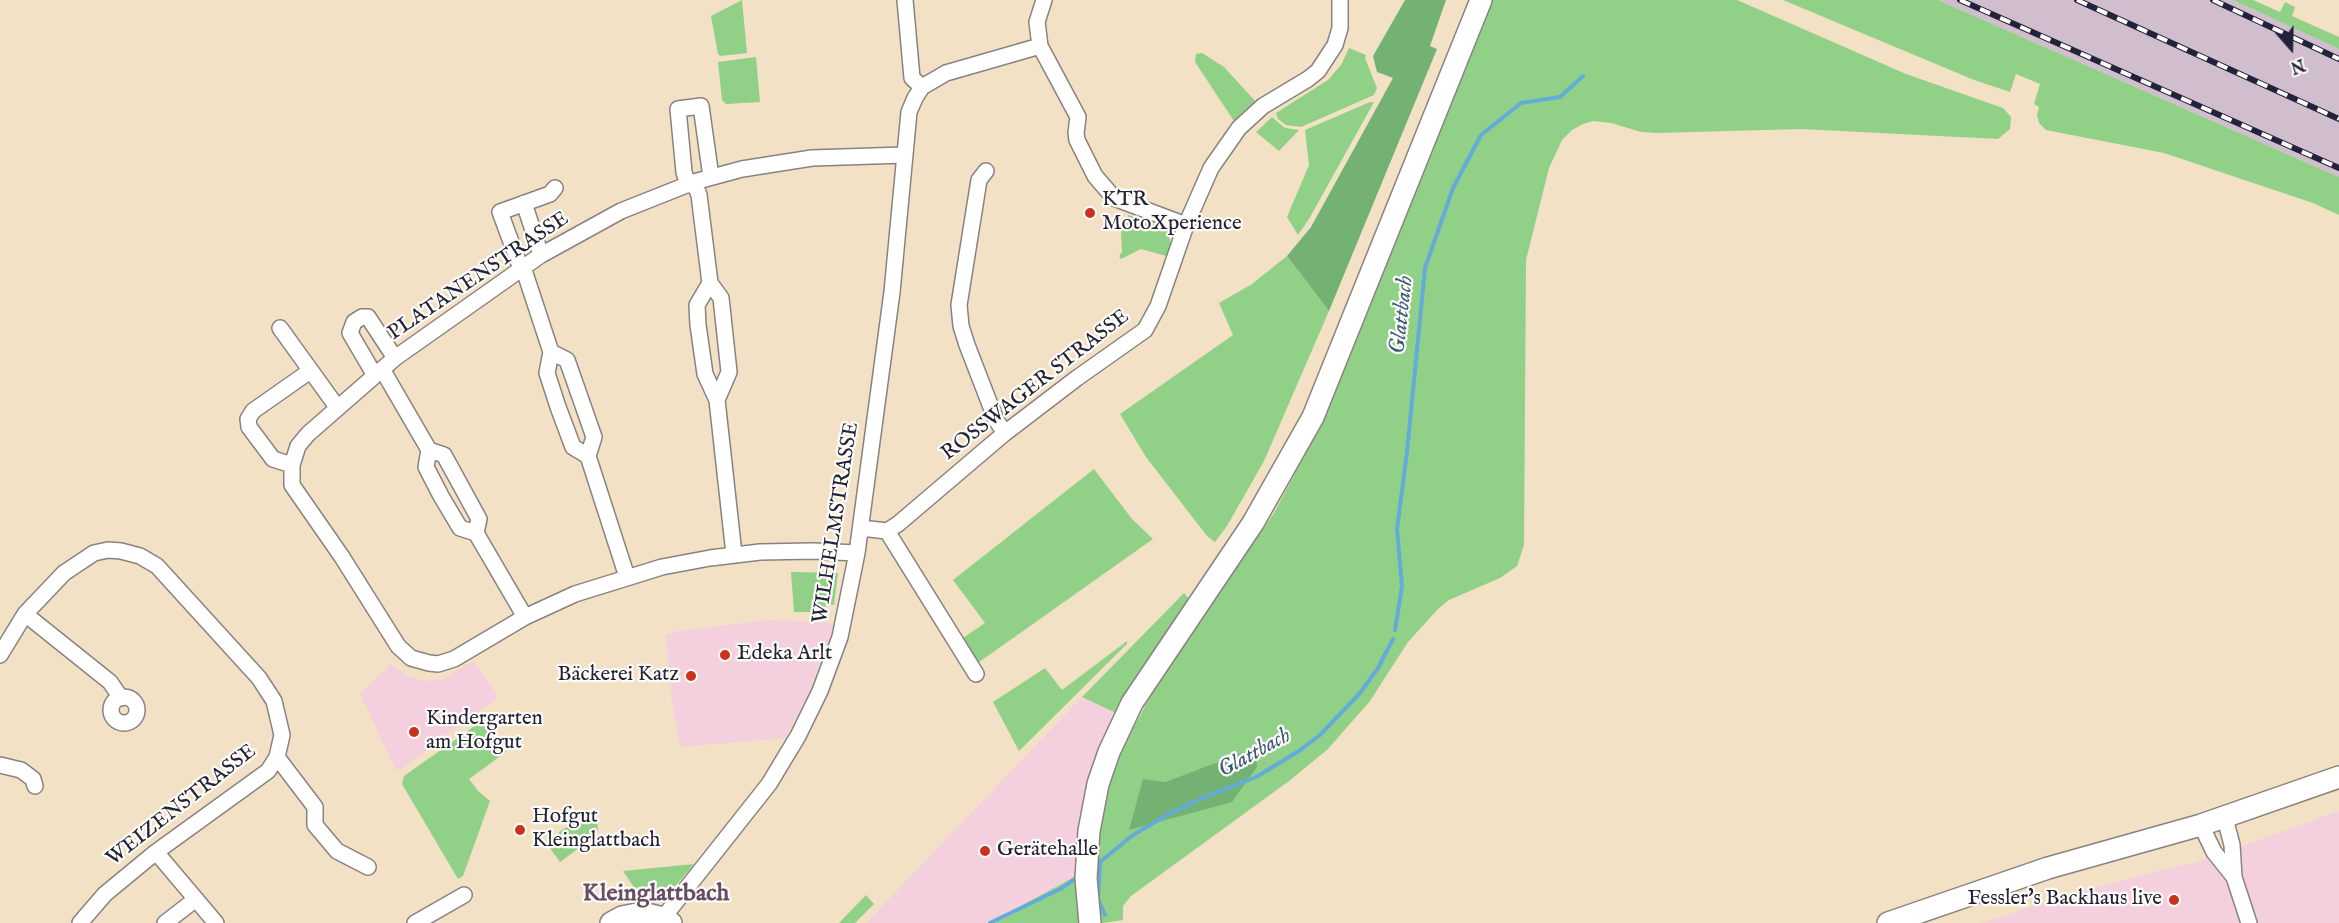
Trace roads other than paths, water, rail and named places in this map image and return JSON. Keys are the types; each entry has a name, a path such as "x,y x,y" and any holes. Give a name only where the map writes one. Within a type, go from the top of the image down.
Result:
{"main road":[{"path":"1090,923 1086,871 1089,831 1098,784 1114,740 1132,703 1253,523 1313,417 1481,0"},
{"path":"1888,923 2037,872 2224,818 2339,777"},
{"path":"611,923 622,917 642,913 667,920"}],"street":[{"path":"904,0 912,78 922,87 932,79 946,73 1040,46"},
{"path":"1044,0 1037,22 1040,46 1078,117 1077,140 1095,176 1114,198 1186,225"},
{"name":"ROSSWAGER STRASSE","path":"886,531 898,524 1005,433 1145,330 1158,306 1186,225 1211,168 1239,128 1263,106 1308,79 1325,62 1335,45 1340,28 1340,0"},
{"name":"WILHELMSTRASSE","path":"667,920 769,784 798,736 834,656 845,620 858,553 891,292 909,112 922,87"},
{"path":"711,177 701,106 678,109 684,172 699,195 710,283 721,298 729,372 717,400"},
{"name":"PLATANENSTRASSE","path":"292,465 303,440 337,407 395,358 541,255 621,211 711,177 742,169 812,158 904,155"},
{"path":"986,171 979,180 959,305 967,345 996,420 1005,433"},
{"path":"555,188 550,194 500,212 551,351 547,373 558,407 573,447 588,456"},
{"path":"524,203 541,255"},
{"path":"710,283 697,305 698,325 705,374 717,400 734,554"},
{"path":"395,358 368,317 362,317 354,322 350,333 429,450 444,455 479,519 476,533 525,617"},
{"path":"280,328 337,407"},
{"path":"551,351 567,360 594,437 588,456 627,577"},
{"path":"310,371 253,411 248,419 249,428 273,459 292,465 292,485 398,646 411,658 429,663 446,662 470,651 525,617 575,594 670,565 734,554 795,551 858,553"},
{"path":"429,450 426,467 441,496 460,528 476,533"},
{"path":"861,528 886,531 976,674"},
{"name":"WEIZENSTRASSE","path":"0,655 25,614 64,573 94,553 108,550 121,551 140,556 158,566 259,678 274,701 282,735 277,757 267,771 156,852 105,894 80,923"},
{"path":"25,614 110,682 121,698"},
{"path":"277,757 315,807 315,825 337,851 368,867"},
{"path":"0,765 21,770 33,780 35,786"},
{"path":"2224,818 2232,846 2234,877 2249,923"},
{"path":"2201,825 2214,852 2234,877"},
{"path":"156,852 216,923"},
{"path":"415,923 464,895"},
{"path":"165,923 196,900"}],"waterway":[{"name":"Glattbach","path":"1395,630 1402,586 1397,529 1425,268 1453,188 1481,135 1521,103 1560,97 1583,76"},
{"name":"Glattbach","path":"1095,866 1133,835 1167,815 1256,777 1299,751 1320,735 1360,693 1378,668 1393,639"},
{"path":"1100,863 1098,899 1105,915"},
{"path":"990,923 1062,888 1079,876"}],"railway":[{"path":"1960,0 2339,168"},
{"path":"2077,0 2339,119"},
{"path":"2213,0 2339,59"}],"place":[{"name":"KTR MotoXperience","path":"1090,213"},
{"name":"Edeka Arlt","path":"725,655"},
{"name":"Bäckerei Katz","path":"691,676"},
{"name":"Kindergarten am Hofgut","path":"414,732"},
{"name":"Hofgut Kleinglattbach","path":"520,830"},
{"name":"Gerätehalle","path":"985,851"},
{"name":"Fessler's Backhaus live","path":"2174,900"}],"district":[{"name":"Kleinglattbach","path":"656,895"}]}
